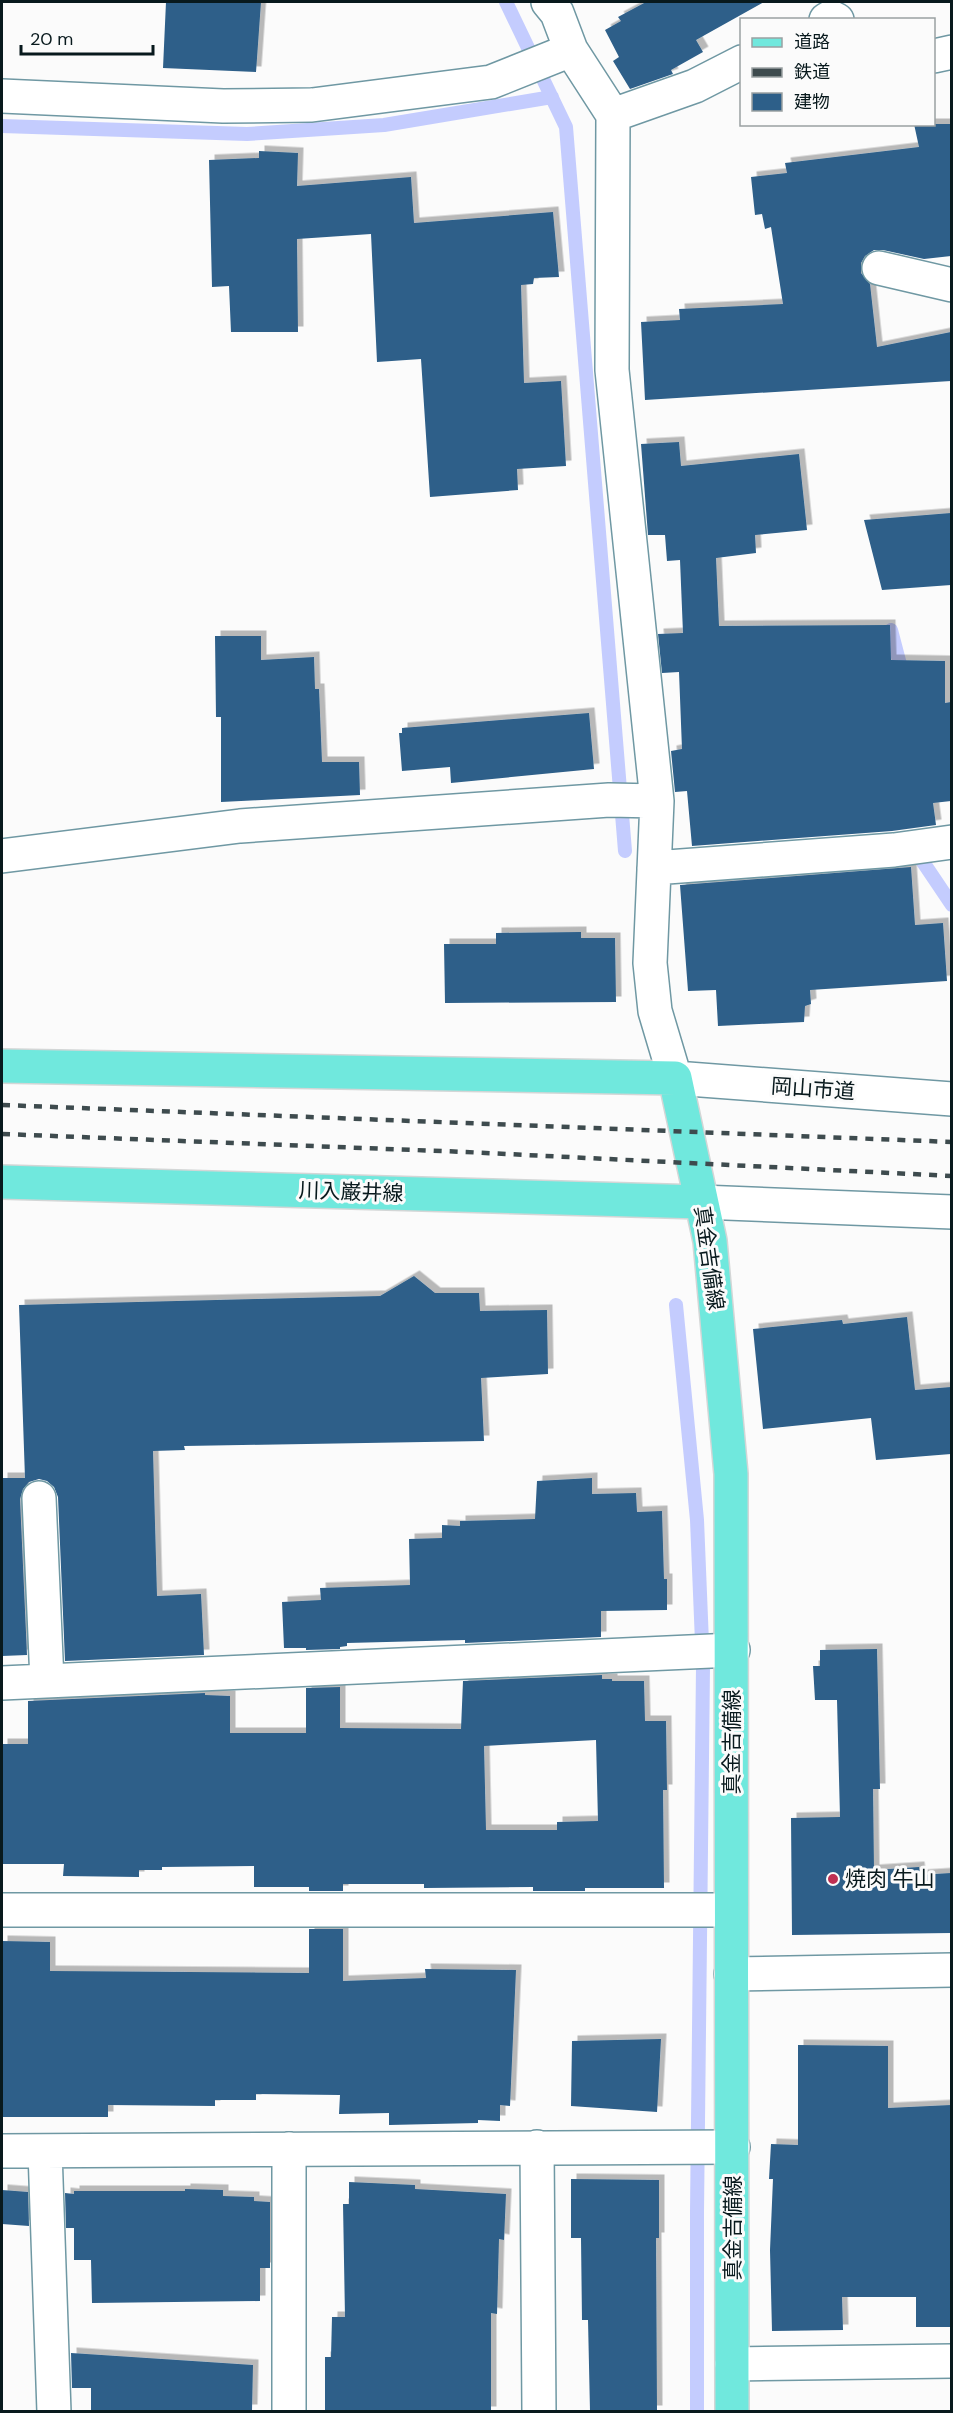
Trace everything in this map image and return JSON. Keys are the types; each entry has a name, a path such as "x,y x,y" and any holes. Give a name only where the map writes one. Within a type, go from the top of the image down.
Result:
{"main road":[{"path":"2,1066 675,1078"},
{"name":"真金吉備線","path":"675,1078 710,1241 731,1474 710,1651 723,1910 731,1974 721,2147 732,2364 732,2412"},
{"name":"川入巌井線","path":"2,1182 701,1202"}],"street":[{"path":"560,6 571,50 613,115 612,369 650,801 654,867 650,963 655,1011 675,1078"},
{"path":"2,96 223,106 312,105 491,82 571,50"},
{"path":"935,56 951,52"},
{"path":"613,115 695,86 740,63"},
{"path":"879,268 951,285"},
{"path":"2,856 240,826 609,800 650,801"},
{"path":"654,867 929,845"},
{"name":"岡山市道","path":"675,1078 951,1099"},
{"path":"701,1202 951,1212"},
{"path":"39,1498 47,1681"},
{"path":"2,1683 710,1651"},
{"path":"2,1910 723,1910"},
{"path":"731,1974 951,1970"},
{"path":"537,2147 539,2412"},
{"path":"2,2151 721,2147"},
{"path":"289,2149 289,2412"},
{"path":"45,2151 54,2412"},
{"path":"732,2364 951,2361"}],"building":[{"path":"166,2 261,2 256,72 163,68"},
{"path":"646,2 764,2 696,40 703,52 671,70 673,74 630,89 613,61 619,57 605,30 621,21 618,17"},
{"path":"951,124 951,256 924,259 874,250 865,256 861,263 861,273 870,284 877,347 951,332 951,381 645,400 641,322 680,320 679,309 783,304 771,227 765,229 762,214 755,215 751,177 787,173 785,163 919,147 914,126"},
{"path":"259,151 298,153 297,186 411,177 414,223 553,212 559,277 534,278 533,284 521,285 524,383 561,381 566,466 517,469 518,490 430,497 421,359 377,362 371,234 297,239 298,332 231,332 229,286 212,287 209,160 259,158"},
{"path":"679,442 681,466 799,454 807,530 755,535 756,553 716,558 719,626 890,625 891,660 945,661 945,703 951,702 951,801 933,803 936,825 892,831 692,846 687,791 675,792 671,751 682,749 679,672 662,673 658,634 683,633 680,560 667,561 665,535 648,535 641,444"},
{"path":"951,513 951,585 882,590 864,520"},
{"path":"215,636 261,636 261,660 314,657 315,689 319,689 322,762 359,762 360,795 221,802 221,717 216,717"},
{"path":"589,713 594,769 451,783 450,767 402,771 399,733 402,733 402,728"},
{"path":"911,867 915,925 943,923 947,981 810,990 811,1004 805,1006 804,1022 718,1026 716,990 688,991 680,885"},
{"path":"581,932 581,938 615,938 616,1002 445,1003 444,944 496,944 496,933"},
{"path":"414,1276 435,1293 479,1293 480,1311 547,1310 548,1374 481,1378 484,1441 184,1446 185,1450 153,1451 157,1596 201,1594 204,1655 65,1661 58,1497 54,1487 47,1481 39,1479 29,1482 23,1489 20,1499 27,1655 2,1656 2,1478 25,1478 19,1305 380,1296"},
{"path":"907,1317 915,1390 951,1387 951,1454 876,1460 871,1418 763,1429 753,1329 842,1320 843,1324"},
{"path":"592,1478 592,1494 636,1493 637,1512 662,1511 667,1610 601,1611 601,1637 465,1643 465,1640 347,1643 347,1646 340,1647 340,1649 284,1648 282,1602 321,1600 320,1588 410,1585 409,1539 442,1538 442,1525 460,1526 460,1521 535,1519 537,1481"},
{"path":"877,1649 880,1789 873,1789 874,1870 919,1867 920,1875 951,1873 951,1933 792,1935 791,1818 840,1817 837,1700 815,1700 813,1666 820,1666 820,1650"},
{"path":"602,1675 602,1679 612,1679 612,1681 644,1681 645,1721 666,1721 667,1790 663,1790 664,1888 585,1888 585,1891 533,1891 533,1887 424,1888 424,1884 343,1884 343,1891 309,1891 309,1887 254,1887 254,1866 162,1867 162,1870 139,1870 139,1877 63,1876 64,1864 2,1864 2,1744 28,1744 28,1701 205,1693 205,1695 230,1696 230,1733 306,1733 306,1688 340,1687 340,1728 461,1729 463,1681","holes":["596,1740 598,1821 557,1822 557,1830 486,1830 484,1746"]},
{"path":"309,1929 343,1929 343,1981 426,1978 425,1969 516,1970 510,2106 500,2105 500,2121 389,2125 389,2113 339,2114 340,2095 256,2094 256,2100 215,2100 215,2106 108,2105 108,2117 2,2117 2,1941 50,1942 50,1971 309,1973"},
{"path":"661,2039 657,2112 571,2106 572,2041"},
{"path":"798,2045 888,2046 888,2108 951,2105 951,2327 916,2327 916,2297 842,2297 843,2330 772,2331 770,2250 773,2179 769,2179 771,2144 798,2145"},
{"path":"571,2179 659,2180 659,2238 656,2238 657,2411 590,2411 588,2320 582,2320 581,2238 571,2238"},
{"path":"349,2182 415,2185 415,2189 506,2194 504,2240 499,2239 497,2314 491,2313 491,2412 325,2412 325,2357 331,2357 332,2317 345,2317 343,2204 349,2204"},
{"path":"185,2189 223,2190 223,2196 254,2197 254,2201 270,2202 270,2268 260,2268 260,2301 92,2303 91,2260 74,2260 74,2228 66,2228 65,2193 74,2194 74,2191 185,2191"},
{"path":"2,2190 28,2192 29,2226 2,2224"},
{"path":"71,2353 253,2365 252,2410 91,2412 91,2388 72,2388"}],"waterway":[{"path":"506,2 566,127 625,851"},
{"path":"2,126 247,134 384,125 552,97"},
{"path":"891,630 903,676"},
{"path":"918,847 923,862 952,905"},
{"path":"676,1305 697,1520 703,1667 697,2412"}],"railway":[{"path":"2,1105 952,1142"},
{"path":"2,1134 466,1152 952,1176"}],"place":[{"name":"焼肉 牛山","path":"833,1879"}]}
